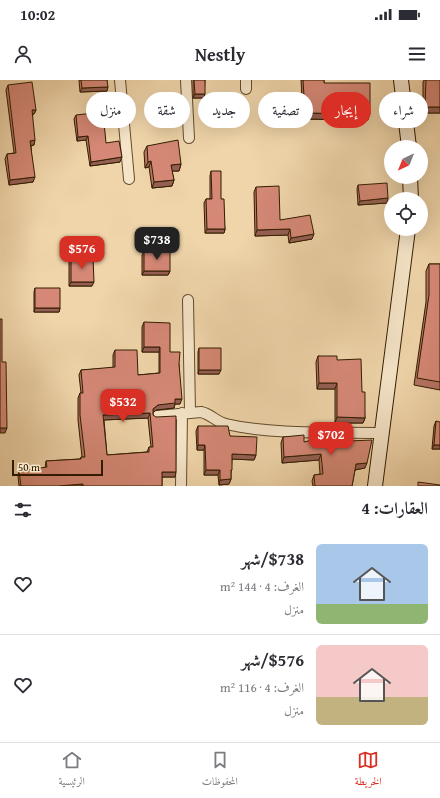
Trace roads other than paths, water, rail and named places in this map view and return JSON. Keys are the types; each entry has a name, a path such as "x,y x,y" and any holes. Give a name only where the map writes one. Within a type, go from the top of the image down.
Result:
{"main road":[{"path":"401,80 408,140"},
{"path":"375,486 407,236"}],"street":[{"path":"120,80 129,179"},
{"path":"186,80 189,138"},
{"path":"181,486 186,413 188,300"},
{"path":"157,416 186,413 208,413 224,424 270,430 382,433"}]}
